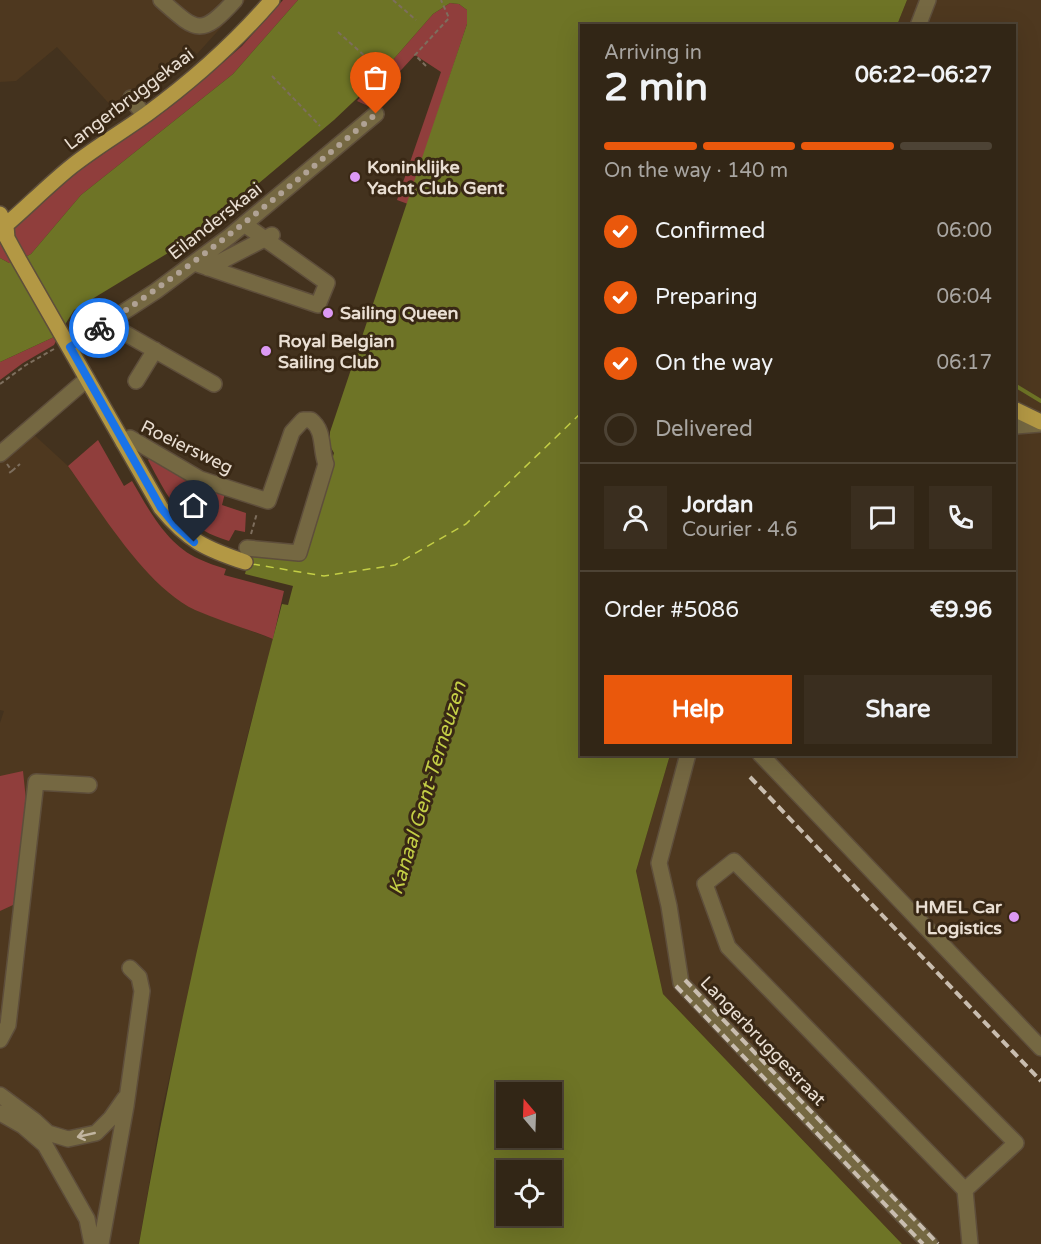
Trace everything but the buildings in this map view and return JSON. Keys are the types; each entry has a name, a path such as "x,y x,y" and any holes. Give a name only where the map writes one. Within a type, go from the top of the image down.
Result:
{"main road":[{"name":"Langerbruggekaai","path":"2,223 71,167 199,72 236,39 272,0"},
{"path":"2,223 19,260 161,508 194,542 216,553 246,555"},
{"path":"1016,410 1041,423"}],"street":[{"path":"162,0 188,23 202,26 216,21 235,0"},
{"path":"919,24 928,0"},
{"path":"131,98 144,115"},
{"name":"Eilanderskaai","path":"65,340 107,323 201,265 244,224 376,114"},
{"path":"201,265 318,305 327,283 270,237 244,224"},
{"path":"201,265 270,237"},
{"path":"107,323 214,384"},
{"path":"136,381 155,350"},
{"path":"0,454 87,379"},
{"name":"Roeiersweg","path":"123,442 130,438 200,479 268,501 292,432 303,420 311,420 317,424 322,439 321,452 326,464 299,553 246,555"},
{"path":"1016,426 1041,423"},
{"name":"Langerbruggestraat","path":"687,756 659,863 669,906 681,983 930,1244"},
{"path":"762,756 1041,1048"},
{"path":"0,1040 8,1025 36,782 89,785"},
{"path":"965,1190 1016,1143 734,861 705,884 728,947 965,1190 970,1244"},
{"path":"101,1244 127,1096 142,992 139,977 130,968"},
{"path":"0,1095 48,1133 68,1139 96,1133 111,1118 127,1096"},
{"path":"0,1113 23,1126 45,1145 87,1219 92,1244"}],"path":[{"path":"393,0 416,20"},
{"path":"426,66 415,55 449,18 441,0"},
{"path":"338,32 377,68"},
{"path":"272,76 320,126"},
{"path":"0,384 65,340"},
{"path":"12,471 20,464"}],"shaded area":[{"path":"0,0 246,0 197,54 194,51 115,110 57,47 16,81 0,82"},
{"path":"283,0 298,0 233,74 81,195 31,254 14,263 0,258 0,241 76,173 169,108 204,79 242,46"},
{"path":"907,0 1041,0 1041,1244 902,1244 663,994 636,871 670,756 1016,756 1016,24 897,24"},
{"path":"450,3 459,4 467,10 467,24 408,204 397,200 441,72 415,55 368,106 357,101 433,14"},
{"path":"55,333 57,339 54,345 0,380 0,362 54,337"},
{"path":"32,433 68,466 127,548 193,609 273,639 245,745 161,1114 139,1244 0,1244 0,723 4,711 0,710 0,447"},
{"path":"98,440 124,486 132,481 160,526 177,545 199,559 226,569 224,575 284,591 273,639 195,610 176,599 141,565 109,525 68,466"},
{"path":"152,456 225,493 222,505 246,513 245,532 235,530 229,541 193,524 164,490 148,460"},
{"path":"23,771 26,800 18,896 13,905 0,911 0,776"}],"water":[{"name":"Kanaal Gent-Terneuzen","path":"298,0 907,0 897,24 580,24 580,756 670,756 636,871 663,994 902,1244 139,1244 153,1163 203,923 282,604 288,605 293,586 245,574 246,570 243,570 246,556 302,556 334,453 330,446 330,432 467,24 467,10 459,4 450,3 433,14 371,85 211,227 74,310 63,328 55,333 54,337 0,362 0,258 14,263 31,254 81,195 233,74"}],"waterway":[{"path":"1016,386 1041,401"}],"ferry route":[{"path":"252,564 324,576 395,565 466,524 580,414"}],"railway":[{"path":"750,777 1041,1081"},
{"path":"685,980 938,1244"},
{"path":"676,986 923,1244"}],"way so far":[{"path":"99,328 156,291 230,236 376,114"}],"place":[{"name":"Koninklijke Yacht Club Gent","path":"355,177"},
{"name":"Sailing Queen","path":"328,313"},
{"name":"Royal Belgian Sailing Club","path":"266,351"},
{"name":"HMEL Car Logistics","path":"1014,917"}],"route":[{"path":"99,328 70,347 161,508 194,542"}]}
